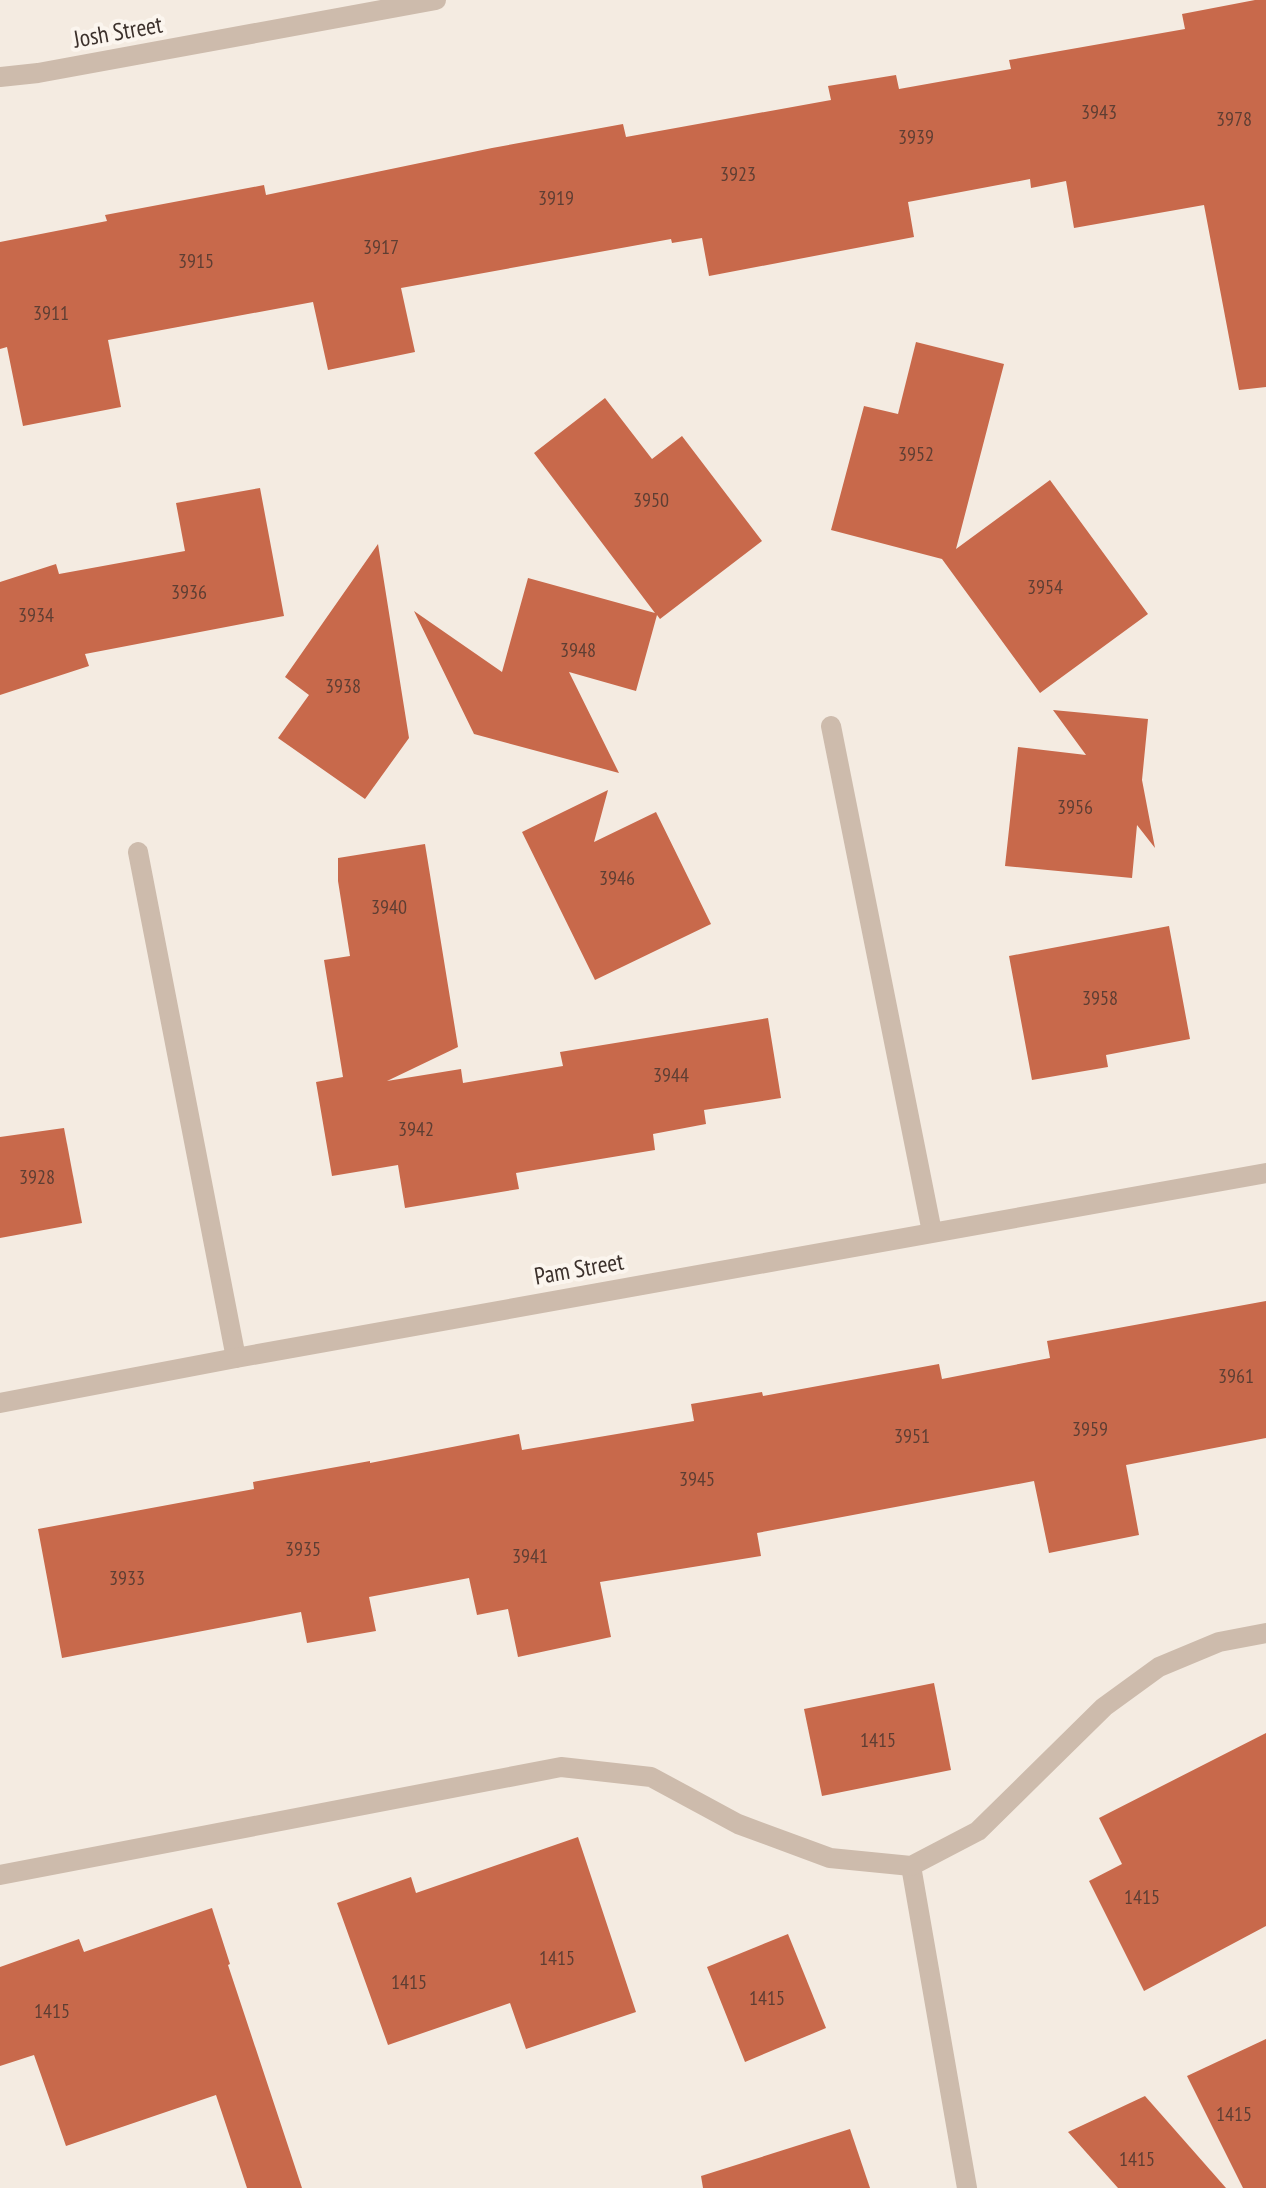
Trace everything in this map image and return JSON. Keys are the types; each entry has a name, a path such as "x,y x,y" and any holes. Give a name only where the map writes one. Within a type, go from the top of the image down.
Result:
{"street":[{"name":"Josh Street","path":"0,77 53,70 337,9 436,0"},
{"path":"831,726 932,1232"},
{"path":"138,852 236,1358"},
{"name":"Pam Street","path":"0,1403 1266,1173"},
{"path":"0,1875 561,1767 651,1777 738,1824 830,1858 911,1866 978,1831 1104,1707 1159,1667 1219,1642 1266,1633"},
{"path":"911,1866 967,2188"}],"building":[{"path":"1266,0 1266,387 1239,390 1204,205 1074,228 1066,181 1031,188 1030,179 908,202 914,237 709,276 702,238 672,243 671,239 401,288 415,352 328,370 313,302 108,340 121,407 23,426 7,347 0,349 0,242 107,221 105,215 264,185 266,195 623,124 626,137 831,100 828,86 896,75 899,89 1011,69 1009,60 1185,29 1182,14"},
{"path":"916,342 1004,364 956,549 1050,480 1148,614 1040,693 942,559 831,530 864,406 898,414"},
{"path":"605,398 652,459 682,436 762,541 660,619 657,615 636,691 569,672 619,773 474,734 414,611 502,672 528,578 655,613 534,453"},
{"path":"260,488 284,616 85,654 89,666 0,695 0,582 56,564 59,574 185,551 176,503"},
{"path":"378,544 409,738 365,799 278,738 309,695 285,677"},
{"path":"1053,710 1148,719 1142,780 1155,848 1137,825 1132,878 1005,866 1018,747 1086,755"},
{"path":"608,790 594,842 656,812 711,924 595,980 522,832"},
{"path":"425,844 458,1047 387,1081 461,1069 463,1083 563,1066 560,1052 768,1018 781,1098 704,1110 706,1124 653,1134 655,1150 516,1173 519,1189 405,1208 398,1165 332,1176 316,1082 343,1077 324,960 350,956 338,881 338,858"},
{"path":"1169,926 1190,1039 1106,1055 1108,1067 1032,1080 1009,956"},
{"path":"64,1128 82,1223 0,1238 0,1137"},
{"path":"1266,1301 1266,1438 1126,1465 1139,1535 1049,1553 1034,1481 757,1533 761,1556 600,1582 611,1637 518,1657 508,1609 477,1615 469,1578 369,1597 376,1631 307,1643 301,1612 62,1658 38,1529 254,1489 253,1482 519,1434 522,1450 694,1421 691,1404 762,1392 763,1396 939,1364 942,1379 1050,1358 1047,1341"},
{"path":"934,1683 951,1770 822,1796 804,1709"},
{"path":"1266,1733 1266,1926 1144,1991 1089,1881 1122,1864 1099,1818"},
{"path":"578,1837 636,2012 526,2049 510,2003 388,2045 337,1903 411,1877 416,1893"},
{"path":"212,1908 302,2188 247,2188 216,2095 66,2146 34,2055 0,2066 0,1967 79,1939 84,1952"},
{"path":"788,1934 826,2028 745,2062 707,1967"},
{"path":"1266,2039 1266,2188 1243,2188 1187,2076"},
{"path":"1145,2096 1226,2188 1118,2188 1068,2132"},
{"path":"850,2129 870,2188 703,2188 701,2176"}]}
